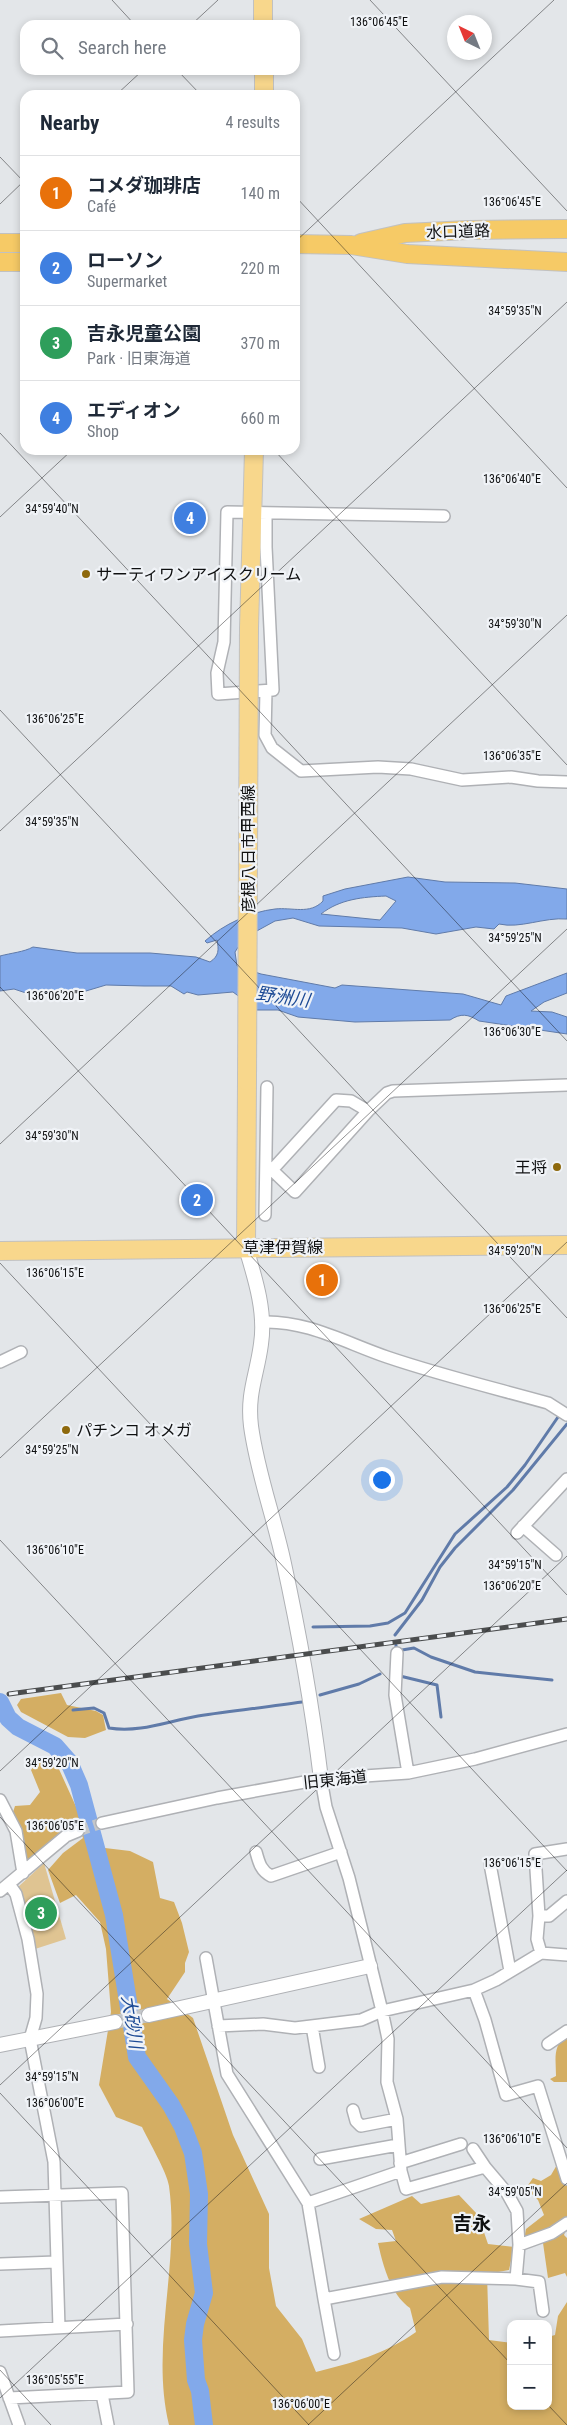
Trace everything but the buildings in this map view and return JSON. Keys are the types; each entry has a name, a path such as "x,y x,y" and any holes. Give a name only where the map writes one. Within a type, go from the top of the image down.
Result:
{"highway":[{"name":"水口道路","path":"351,245 405,233 567,229"},
{"path":"0,243 20,243"},
{"name":"水口道路","path":"300,244 351,245 407,254 567,262"},
{"path":"0,262 20,262"}],"main road":[{"path":"263,0 263,20"},
{"path":"264,75 264,90"},
{"name":"彦根八日市甲西線","path":"246,1248 250,628 259,513 254,455"},
{"name":"草津伊賀線","path":"0,1251 567,1245"}],"street":[{"path":"259,513 266,547 274,690 218,694 217,673 224,642 227,512 444,516"},
{"path":"266,691 265,735 272,748 301,771 378,767 411,769 462,780 511,777 538,781 567,782"},
{"path":"246,1169 269,1170 294,1192 368,1111 387,1093 393,1091 567,1085"},
{"path":"265,1215 269,1170 267,1087"},
{"path":"269,1170 336,1100 351,1101 368,1111"},
{"path":"246,1248 257,1289 262,1322 259,1358 248,1402 255,1452 283,1559 314,1724 326,1807 341,1852 388,2039 387,2082 397,2119 400,2167 406,2189 485,2167"},
{"path":"262,1322 280,1322 301,1326 386,1357 548,1403 567,1415"},
{"path":"0,1362 21,1352"},
{"path":"556,1555 520,1530 567,1479"},
{"path":"397,1653 396,1695 408,1773"},
{"name":"旧東海道","path":"102,1823 217,1798 321,1779 408,1773 475,1759 567,1734"},
{"path":"0,1800 16,1832 23,1873"},
{"path":"59,2328 54,2162 30,2039 36,2018 37,1994 28,1938 16,1894 5,1887 66,1836 78,1831"},
{"path":"541,1953 537,1938 539,1916 535,1854 567,1849"},
{"path":"256,1852 260,1867 264,1873 271,1876 341,1852"},
{"path":"490,1864 510,1971"},
{"path":"539,1916 549,1916 567,1901"},
{"path":"218,2026 263,2024 295,2028 361,2020 382,2011 474,1990 541,1953 567,1955"},
{"path":"206,1958 212,2002 227,2074 308,2203 334,2354"},
{"path":"149,2015 370,1966"},
{"path":"474,1990 506,2095 538,2086 567,2179"},
{"path":"0,2045 115,2022"},
{"path":"312,2026 319,2067"},
{"path":"548,2044 567,2031"},
{"path":"353,2110 356,2121 362,2126 397,2119"},
{"path":"308,2203 461,2144"},
{"path":"320,2159 375,2147 398,2145"},
{"path":"474,2149 485,2167 507,2193 517,2211 519,2245 516,2279"},
{"path":"0,2197 122,2194 128,2392 9,2398"},
{"path":"519,2245 552,2233 567,2223"},
{"path":"0,2264 56,2262"},
{"path":"324,2299 442,2277 516,2279 539,2282 543,2311"},
{"path":"0,2331 127,2324"},
{"path":"0,2372 20,2425"},
{"path":"102,2394 108,2425"}],"shaded area":[{"path":"61,1693 67,1705 96,1711 103,1715 106,1730 85,1738 68,1737 21,1712 17,1705 21,1699"},
{"path":"39,1760 58,1767 88,1833 105,1848 130,1851 153,1862 160,1898 174,1902 182,1923 189,1952 185,1963 185,1972 167,1999 193,2018 233,2135 269,2214 269,2268 276,2306 302,2339 316,2372 380,2352 416,2332 410,2308 393,2288 380,2252 378,2243 396,2241 392,2230 376,2229 359,2219 412,2196 421,2204 459,2195 478,2215 488,2244 514,2247 509,2270 487,2274 489,2340 507,2342 507,2410 552,2410 552,2336 555,2335 558,2316 567,2302 567,2425 169,2425 164,2395 163,2366 171,2246 168,2180 142,2127 116,2117 99,2085 111,2012 106,1949 100,1922 76,1895 60,1903 48,1870 63,1853 83,1838 75,1819 59,1826 60,1840 32,1861 25,1862 12,1815 15,1806 30,1805 40,1792 31,1770"},
{"path":"44,1863 66,1939 35,1949 17,1888"},
{"path":"567,2036 567,2082 554,2082 550,2079 556,2076 557,2048"},
{"path":"558,2163 567,2176 567,2227 564,2235 567,2238 567,2277 565,2273 548,2278 543,2243 524,2239 526,2229 544,2215 538,2200 526,2188 533,2178 541,2181 551,2175"}],"water":[{"name":"野洲川","path":"408,877 445,882 515,883 567,889 567,919 515,925 499,924 494,929 476,927 436,934 402,928 319,926 293,918 275,921 244,938 235,952 237,966 261,974 335,988 342,985 463,994 501,1005 506,996 567,973 567,993 544,1002 531,1011 552,1012 567,1017 567,1034 479,1021 464,1015 450,1020 355,1022 298,1017 278,1010 257,1010 233,992 198,995 187,992 184,994 171,986 106,985 86,991 26,993 14,989 0,991 0,956 33,947 77,953 150,953 196,957 210,962 218,952 217,940 207,943 205,941 229,924 247,916 275,909 300,910 312,908 323,901 323,896 345,889","holes":["386,896 396,901 380,920 321,914 336,905 360,898"]}],"waterway":[{"path":"313,1627 370,1626 388,1623 405,1613 455,1534 507,1487 525,1465 558,1417"},
{"path":"395,1635 422,1600 440,1567 455,1548 513,1490 567,1424"},
{"path":"396,1645 396,1651 414,1648 431,1657 475,1672 552,1680"},
{"path":"320,1695 359,1684 380,1674"},
{"path":"400,1676 437,1685 441,1717"},
{"name":"大砂川","path":"0,1702 8,1718 18,1727 55,1746 69,1762 79,1785 114,1915 137,2057 171,2105 183,2127 193,2153 199,2194 198,2244 204,2293 195,2324 193,2340 196,2380 200,2391 204,2425"},
{"path":"73,1710 94,1708 104,1713 109,1728 132,1729 198,1716 302,1702"}],"tunnel":[{"path":"78,1831 102,1823"},
{"path":"115,2022 149,2015"}],"railway":[{"path":"9,1694 567,1619"}],"place":[{"name":"エディオン","path":"190,518"},
{"name":"サーティワンアイスクリーム","path":"86,574"},
{"name":"王将","path":"557,1167"},
{"name":"ローソン","path":"197,1200"},
{"name":"コメダ珈琲店","path":"322,1280"},
{"name":"パチンコ オメガ","path":"66,1430"},
{"name":"吉永児童公園","path":"41,1913"}],"district":[{"name":"吉永","path":"472,2223"}]}
